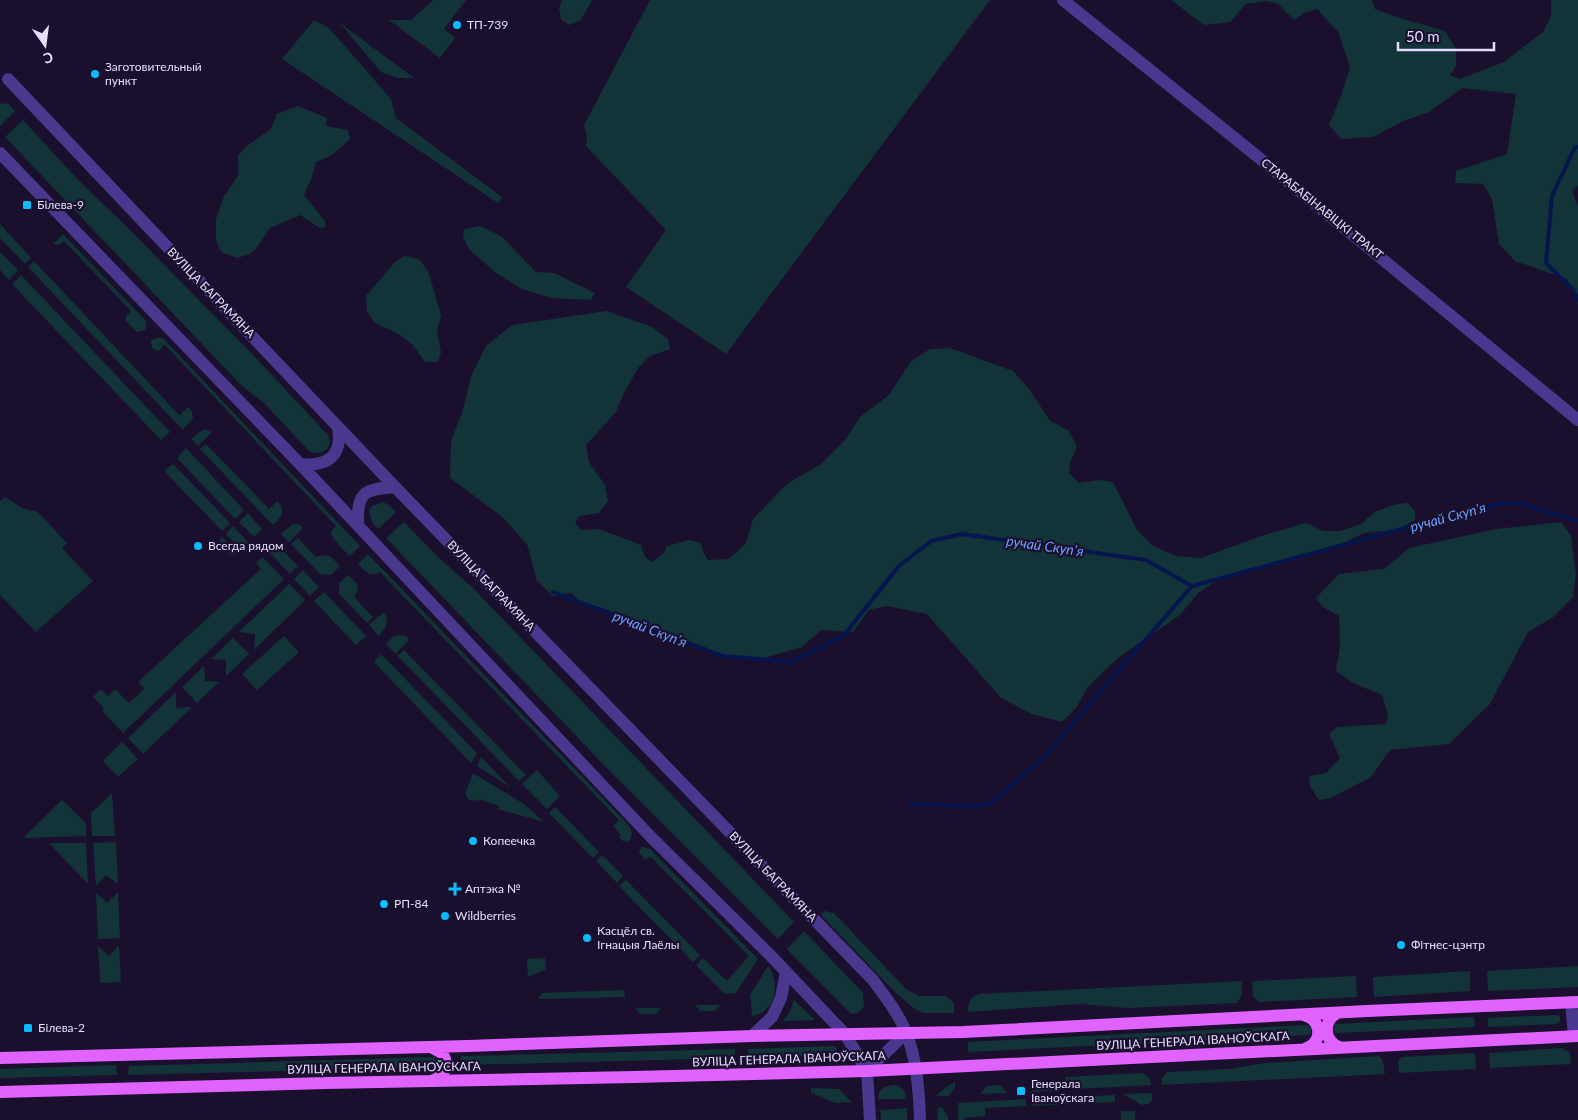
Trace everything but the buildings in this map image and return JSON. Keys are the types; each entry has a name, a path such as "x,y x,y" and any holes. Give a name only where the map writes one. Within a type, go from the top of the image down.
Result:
{"main road":[{"name":"ВУЛІЦА ГЕНЕРАЛА ІВАНОЎСКАГА","path":"0,1058 1084,1027 1337,1012 1575,1002"},
{"path":"1337,1012 1329,1019 1326,1029 1328,1038 1339,1047"},
{"path":"1303,1014 1314,1019 1319,1030 1317,1040 1305,1049"},
{"name":"ВУЛІЦА ГЕНЕРАЛА ІВАНОЎСКАГА","path":"0,1092 867,1071 1576,1036"},
{"path":"468,1046 456,1053 453,1061 453,1067 458,1076 468,1081"},
{"path":"430,1047 442,1053 446,1066 443,1074 431,1081"}],"street":[{"name":"СТАРАБАБІНАВІЦКІ ТРАКТ","path":"1063,0 1248,148 1578,420"},
{"name":"ВУЛІЦА БАГРАМЯНА","path":"3,80 873,980 895,1011 906,1033 916,1069 920,1120"},
{"path":"0,153 358,524 648,834 770,955 845,1034 867,1071 870,1120"},
{"path":"300,464 314,465 323,463 333,457 339,448 338,427"},
{"path":"358,524 357,508 364,494 382,488 395,487"},
{"path":"752,1036 772,1017 781,998 786,972"},
{"path":"1575,1002 1576,1036"},
{"path":"867,1071 906,1033"}],"green space":[{"path":"433,0 466,0 444,29 455,38 440,58 389,20 411,20"},
{"path":"562,0 592,0 581,20 569,25 561,19 559,8"},
{"path":"650,0 990,0 726,354 626,287 666,230 586,146 587,137 584,125"},
{"path":"1171,0 1372,0 1375,9 1445,31 1456,49 1456,66 1450,75 1459,79 1504,62 1543,32 1551,16 1551,0 1578,0 1578,186 1572,190 1578,207 1578,304 1567,279 1515,261 1499,244 1492,199 1483,184 1455,183 1456,171 1507,154 1516,94 1462,88 1429,112 1403,121 1373,137 1341,139 1329,125 1350,67 1338,32 1317,9 1304,13 1294,20 1278,4 1267,1 1245,4 1231,22 1204,25"},
{"path":"314,20 329,28 391,99 396,118 502,197 498,203 282,59"},
{"path":"340,23 414,78 397,78 381,72"},
{"path":"0,104 8,104 15,111 0,126"},
{"path":"298,106 327,118 326,126 348,130 350,139 332,155 316,162 304,195 325,221 325,227 320,228 300,215 270,228 250,254 237,258 221,252 216,240 216,219 224,196 238,176 238,155 271,129 277,114"},
{"path":"23,120 80,182 256,358 327,434 330,443 326,449 319,453 310,452 264,403 241,385 5,137"},
{"path":"0,224 31,258 25,264 0,238"},
{"path":"480,226 501,236 536,272 554,273 595,293 591,300 551,298 522,289 496,273 469,249 463,237 464,229"},
{"path":"63,234 147,322 145,330 137,332 126,321 126,316 131,311 64,241 59,245 53,244"},
{"path":"0,252 18,270 9,280 0,270"},
{"path":"405,256 419,259 428,271 441,316 437,330 441,353 437,362 425,362 412,344 397,333 375,323 367,312 366,296 396,261"},
{"path":"34,261 179,415 189,407 193,418 183,430 28,267"},
{"path":"21,275 170,432 161,440 12,284"},
{"path":"607,311 652,327 668,339 670,349 650,356 638,368 616,412 586,445 589,462 605,485 608,501 599,513 579,516 575,523 581,530 599,529 641,545 645,557 652,562 664,553 667,546 688,540 701,543 703,552 708,560 729,559 746,543 753,519 788,483 821,464 845,440 860,417 889,395 911,361 930,349 950,348 1013,371 1030,390 1050,421 1068,430 1077,446 1070,463 1069,473 1079,483 1100,480 1113,482 1137,530 1153,546 1176,556 1201,558 1264,535 1306,523 1323,531 1340,531 1361,524 1375,512 1393,505 1407,503 1415,510 1415,520 1397,530 1364,533 1341,544 1311,554 1282,563 1248,569 1219,579 1198,593 1180,615 1119,657 1087,688 1077,707 1062,722 1032,714 1001,698 927,614 887,606 869,610 853,632 821,630 802,647 758,660 721,657 683,643 603,608 581,603 572,593 553,596 537,581 527,544 500,515 450,478 451,441 463,410 471,376 486,346 512,325"},
{"path":"163,338 360,546 350,556 332,535 331,532 336,526 165,345 158,351 152,348 151,340"},
{"path":"204,429 212,432 198,446 191,439"},
{"path":"206,444 269,509 277,501 280,504 282,514 273,525 200,449"},
{"path":"186,448 244,510 235,519 177,458"},
{"path":"173,464 230,523 222,531 167,474 165,470"},
{"path":"5,497 22,508 38,512 67,543 62,548 93,581 36,632 0,595 0,501"},
{"path":"383,502 396,512 378,529 372,522 369,511 372,506"},
{"path":"248,513 262,529 254,537 239,522"},
{"path":"404,522 439,558 473,588 794,922 778,939 604,765 386,538"},
{"path":"1561,522 1571,536 1576,575 1573,597 1552,618 1528,632 1490,704 1449,744 1390,750 1371,777 1331,798 1319,800 1310,786 1309,776 1326,773 1340,758 1329,734 1337,727 1386,724 1388,714 1382,695 1353,683 1336,671 1340,646 1339,616 1323,607 1316,598 1339,574 1384,569 1409,548 1496,529"},
{"path":"293,524 299,524 303,528 289,542 281,534"},
{"path":"233,526 248,542 241,549 226,534"},
{"path":"222,537 238,552 231,555 218,542"},
{"path":"298,538 316,557 330,556 340,566 331,575 320,574 291,544"},
{"path":"276,543 298,566 290,574 268,551"},
{"path":"368,554 622,818 632,832 631,839 628,842 623,841 619,837 621,835 613,826 619,820 380,572 368,573 358,564"},
{"path":"262,557 284,579 123,733 102,711 104,708 93,697 101,689 108,696 115,689 129,703 144,689 138,682 261,569 256,563"},
{"path":"303,570 319,587 310,596 294,579"},
{"path":"348,575 357,584 358,589 354,597 373,617 367,623 339,594 339,583"},
{"path":"289,584 305,600 254,650 255,634 239,632"},
{"path":"324,592 366,636 356,645 314,601"},
{"path":"384,612 387,619 386,625 378,636 369,625"},
{"path":"399,635 409,639 396,654 386,644 394,636"},
{"path":"284,636 299,652 257,690 242,674"},
{"path":"233,638 249,654 226,676 226,660 211,659"},
{"path":"404,650 526,775 519,781 398,656"},
{"path":"381,654 477,753 471,763 374,662"},
{"path":"204,666 205,681 219,682 197,703 182,687"},
{"path":"176,692 176,708 192,707 143,754 128,738"},
{"path":"122,742 138,759 118,777 103,761"},
{"path":"481,757 510,787 477,766"},
{"path":"537,770 560,796 547,809 522,784"},
{"path":"473,773 524,804 544,822 498,809 499,806 479,799 477,801 469,800 465,794"},
{"path":"112,793 115,836 92,836 91,813"},
{"path":"62,800 86,823 86,836 23,838"},
{"path":"555,807 599,852 593,858 549,813"},
{"path":"116,842 118,884 106,875 96,886 93,843"},
{"path":"49,843 86,843 88,884"},
{"path":"641,847 650,849 758,959 736,993 725,994 696,965 703,958 727,981 749,956 651,857 645,859 639,853"},
{"path":"602,855 623,876 617,883 596,861"},
{"path":"626,880 700,955 693,962 619,886"},
{"path":"118,892 120,938 98,939 96,893 107,903"},
{"path":"824,911 834,913 906,989 919,996 946,996 954,1003 954,1013 923,1013 913,1008 895,992 821,915"},
{"path":"804,931 863,993 864,1007 858,1013 851,1014 787,949"},
{"path":"119,945 121,982 100,983 98,946 109,956"},
{"path":"545,958 546,969 528,977 527,959"},
{"path":"768,966 774,981 774,996 766,1009 752,1016 750,995"},
{"path":"1578,966 1578,987 1488,991 1487,971"},
{"path":"1470,971 1470,991 1374,997 1373,977"},
{"path":"1356,976 1357,997 1259,1002 1253,996 1252,981"},
{"path":"1242,981 1242,995 1237,1003 1128,1008 1081,1004 968,1012 970,1000 979,994"},
{"path":"624,990 625,997 538,999 542,993"},
{"path":"794,1000 815,1020 783,1021 790,1011"},
{"path":"695,1005 721,1005 715,1011 700,1011"},
{"path":"635,1008 661,1008 656,1014 640,1014"},
{"path":"1557,1015 1560,1017 1560,1022 1556,1024 1488,1027 1488,1018"},
{"path":"1474,1017 1475,1027 1336,1033 1333,1030 1335,1024"},
{"path":"1307,1025 1311,1028 1311,1034 1308,1035 968,1052 968,1042"},
{"path":"834,1046 837,1049 837,1053 834,1055 748,1058 748,1049"},
{"path":"1562,1048 1570,1053 1571,1064 1490,1068 1489,1053"},
{"path":"735,1049 735,1058 466,1065 461,1063 460,1060 461,1056"},
{"path":"1475,1053 1476,1069 1399,1073 1398,1061 1402,1057"},
{"path":"1379,1056 1383,1061 1385,1074 1162,1085 1162,1078 1167,1072 1229,1069 1265,1063"},
{"path":"434,1057 439,1059 439,1063 435,1067 128,1075 129,1066"},
{"path":"116,1065 117,1075 0,1078 0,1069"},
{"path":"1143,1073 1150,1079 1151,1085 1076,1089 1065,1081 1065,1077"},
{"path":"955,1082 955,1087 949,1096 936,1096 946,1087"},
{"path":"1055,1082 1065,1090 1031,1092 1036,1083"},
{"path":"895,1085 905,1092 906,1099 878,1099 883,1088"},
{"path":"1000,1085 1007,1093 980,1094 987,1086"},
{"path":"811,1088 839,1089 852,1102 836,1103 811,1093"},
{"path":"1152,1093 1152,1100 1149,1104 1142,1105 1123,1094"},
{"path":"1115,1095 1115,1102 1032,1106 1031,1099"},
{"path":"1026,1099 1026,1106 985,1108 985,1116 958,1120 958,1103"},
{"path":"942,1107 948,1116 948,1120 938,1120 937,1108"},
{"path":"907,1108 907,1120 881,1120 880,1110"},
{"path":"1121,1111 1135,1111 1135,1120 1121,1120"}],"waterway":[{"name":"ручай Скупʼя","path":"1578,147 1575,147 1552,196 1546,263 1574,291 1578,300"},
{"name":"ручай Скупʼя","path":"553,592 723,656 791,662 844,635 899,566 931,541 962,534 1146,560 1192,586 1486,506 1515,502 1578,521"},
{"path":"909,804 978,806 991,803 1044,757 1192,586"}],"place":[{"name":"ТП-739","path":"457,25"},
{"name":"Заготовительный пункт","path":"95,74"},
{"name":"Білева-9","path":"27,205"},
{"name":"Всегда рядом","path":"198,546"},
{"name":"Копеечка","path":"473,841"},
{"name":"Аптэка №","path":"455,889"},
{"name":"РП-84","path":"384,904"},
{"name":"Wildberries","path":"445,916"},
{"name":"Касцёл св. Ігнацыя Лаёлы","path":"587,938"},
{"name":"Фітнес-цэнтр","path":"1401,945"},
{"name":"Білева-2","path":"28,1028"},
{"name":"Генерала Іваноўскага","path":"1021,1091"}]}
